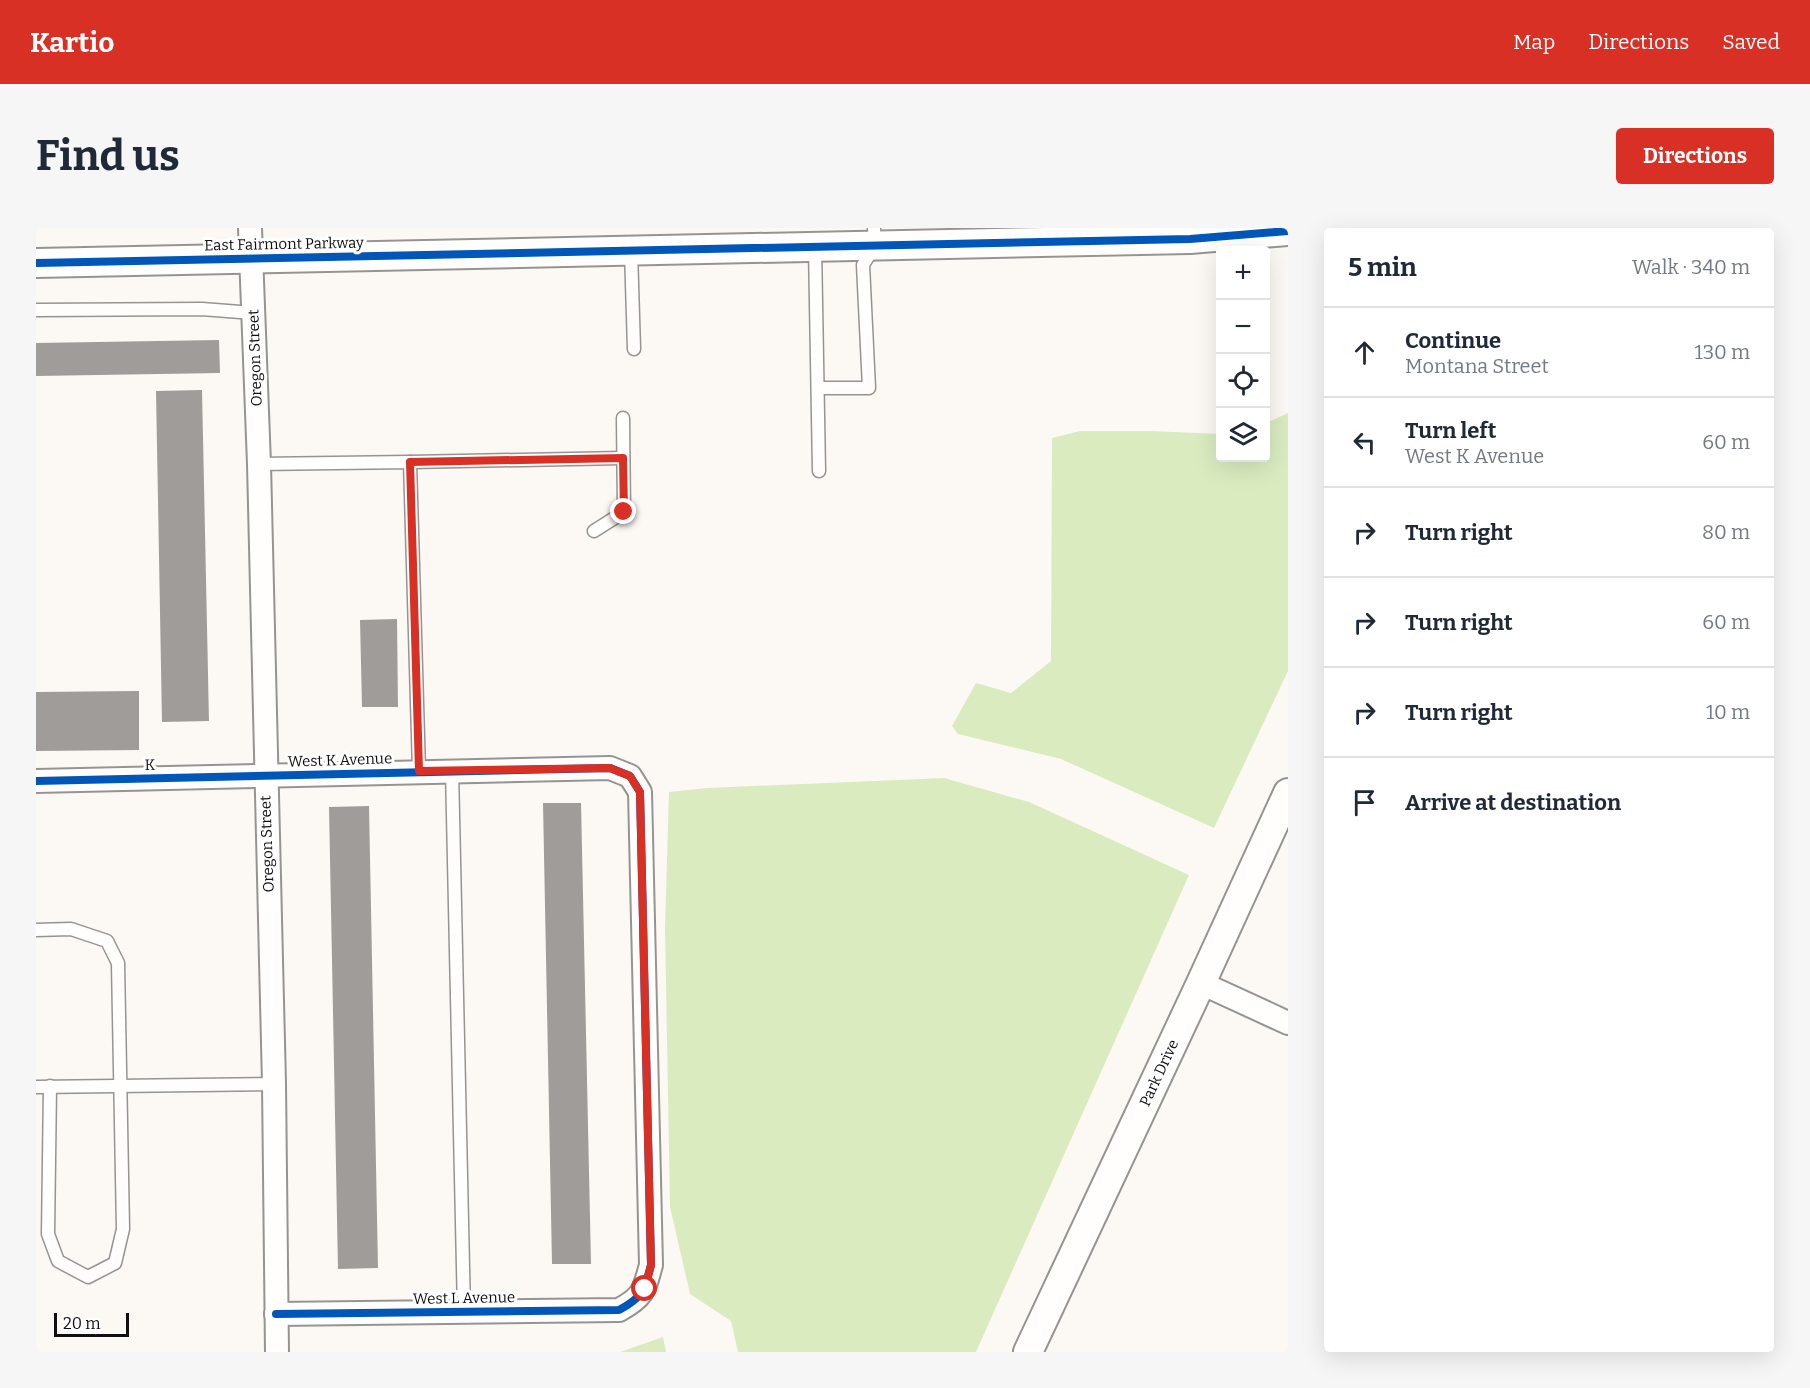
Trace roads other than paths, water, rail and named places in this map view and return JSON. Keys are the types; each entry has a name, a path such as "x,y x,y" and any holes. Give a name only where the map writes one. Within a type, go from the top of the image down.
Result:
{"street":[{"name":"Oregon Street","path":"250,228 259,464 274,1084 277,1352"},
{"name":"East Fairmont Parkway","path":"36,262 631,250 669,238 815,246 875,236 1190,239 1288,231"},
{"name":"West K Avenue","path":"266,776 610,768 630,776 640,792 651,1265 645,1289"},
{"name":"K","path":"36,781 266,776"},
{"name":"Park Drive","path":"1028,1352 1288,793"},
{"path":"1201,983 1288,1023"},
{"name":"West L Avenue","path":"276,1314 619,1310 633,1303 645,1289"}],"lane":[{"path":"818,388 869,388 863,265 875,236"},
{"path":"815,246 819,471"},
{"path":"631,250 634,349"},
{"path":"36,310 202,309 253,313"},
{"path":"594,531 624,512 623,418"},
{"path":"259,464 623,458"},
{"path":"410,462 419,771"},
{"path":"452,770 464,1311"},
{"path":"36,930 71,929 107,941 118,963 123,1228 115,1263 88,1277 58,1261 48,1234 50,1086"},
{"path":"36,1087 274,1084"}]}
